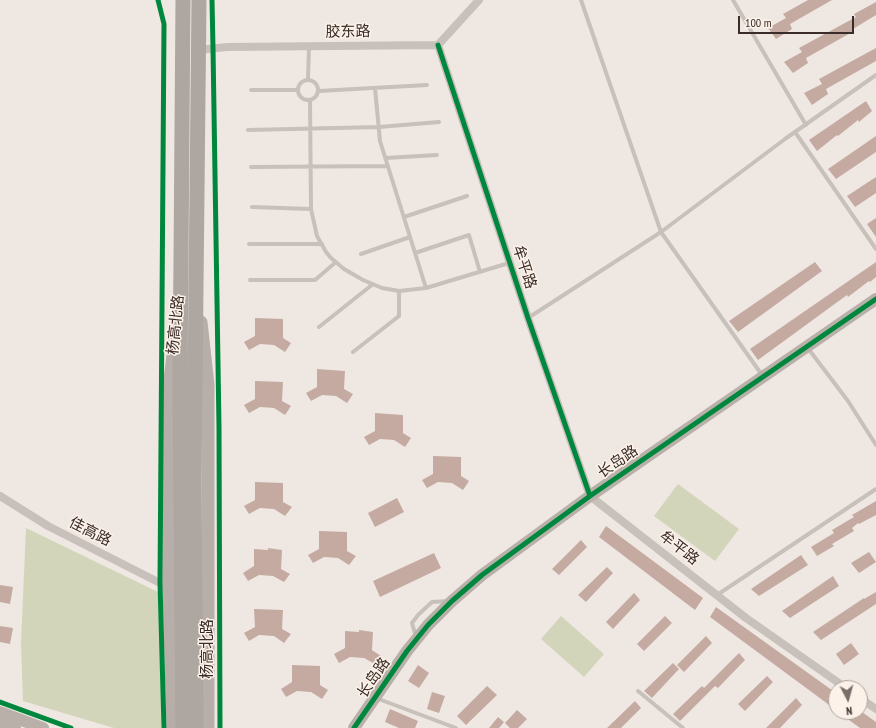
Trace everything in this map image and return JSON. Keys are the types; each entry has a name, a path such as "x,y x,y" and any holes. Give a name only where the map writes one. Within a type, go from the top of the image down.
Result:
{"highway":[{"name":"杨高北路","path":"183,0 180,387 183,728"},
{"name":"杨高北路","path":"196,728 194,480 199,0"}],"main road":[{"name":"杨高北路","path":"178,0 182,50"},
{"name":"杨高北路","path":"173,728 169,587 169,388 181,282"},
{"name":"杨高北路","path":"197,282 208,385 208,728"}],"street":[{"path":"438,45 479,0"},
{"name":"胶东路","path":"199,50 227,47 438,45"},
{"name":"牟平路","path":"438,45 509,263 590,496 746,618 835,680"},
{"name":"长岛路","path":"354,728 417,639 452,601 482,575 590,496 876,299"},
{"name":"佳高路","path":"0,496 48,526 169,587"},
{"path":"0,712 43,728"},
{"path":"0,722 16,728"}],"lane":[{"path":"581,0 661,232 763,377"},
{"path":"733,0 806,125"},
{"path":"308,79 309,46"},
{"path":"528,318 661,232 795,132 876,75"},
{"path":"308,79 317,84 319,91 316,97 306,100 300,96 298,90 302,82 308,79"},
{"path":"319,91 427,85"},
{"path":"375,88 380,141 426,288"},
{"path":"251,90 298,90"},
{"path":"310,100 311,209 317,236 326,252 344,269 382,288 399,291 426,288 509,263"},
{"path":"248,130 379,127 439,122"},
{"path":"795,132 876,249"},
{"path":"386,158 437,155"},
{"path":"250,167 388,166"},
{"path":"404,217 467,196"},
{"path":"252,207 311,209"},
{"path":"415,253 469,235 480,272"},
{"path":"361,254 410,237"},
{"path":"249,244 322,244"},
{"path":"250,280 315,280 336,262"},
{"path":"319,328 373,284"},
{"path":"353,352 398,316 399,291"},
{"path":"806,347 848,401 876,445"},
{"path":"717,596 876,489"},
{"path":"638,691 683,728"},
{"path":"375,698 456,728"}],"green space":[{"path":"678,484 739,529 715,561 654,516"},
{"path":"26,528 160,593 161,728 114,728 23,701 21,643"},
{"path":"561,616 604,654 584,677 541,639"}],"building":[{"path":"808,0 832,0 790,24 792,29 776,39 768,28 786,18 783,14"},
{"path":"876,2 876,15 853,29 854,31 806,58 808,63 793,73 784,62 802,52 799,48 856,17 854,14"},
{"path":"876,48 876,61 826,89 828,94 812,105 804,93 822,84 819,79"},
{"path":"866,101 872,111 859,122 858,120 817,151 809,140"},
{"path":"876,136 876,152 836,179 828,169"},
{"path":"876,177 876,193 855,207 847,196"},
{"path":"876,218 876,237 867,224"},
{"path":"815,262 822,271 738,332 729,321"},
{"path":"876,262 876,277 870,282 869,281 848,297 847,295 758,360 750,349"},
{"path":"255,318 283,319 283,338 291,343 285,352 274,345 260,344 249,350 244,342 255,336"},
{"path":"317,369 345,371 344,389 353,394 347,403 336,396 322,395 311,401 306,393 317,387"},
{"path":"255,381 283,382 282,401 291,406 285,415 274,408 260,407 249,413 244,405 255,399"},
{"path":"375,413 403,415 403,433 411,438 405,447 394,440 380,439 369,445 364,437 375,431"},
{"path":"433,456 461,457 461,476 469,481 463,490 452,483 438,482 427,488 422,480 433,474"},
{"path":"255,482 283,483 283,502 292,507 285,516 274,509 260,508 249,514 244,506 255,500"},
{"path":"397,498 404,512 375,527 368,513"},
{"path":"876,501 876,515 859,524 858,523 852,528 854,531 832,544 834,546 817,556 811,547 834,533 832,530 854,517 852,515"},
{"path":"606,526 703,598 695,610 599,537"},
{"path":"319,531 347,532 347,551 356,556 349,565 338,558 324,557 313,563 308,555 319,549"},
{"path":"581,540 587,547 559,575 552,569"},
{"path":"268,548 282,550 281,569 290,574 284,582 273,576 259,575 248,581 243,573 254,566 254,549 268,550"},
{"path":"869,552 876,562 859,573 851,563"},
{"path":"434,553 441,568 380,597 373,581"},
{"path":"801,555 808,565 759,596 751,589"},
{"path":"607,567 613,573 586,602 578,595"},
{"path":"833,576 839,586 790,618 782,611"},
{"path":"0,585 13,587 10,604 0,602"},
{"path":"876,592 876,604 821,640 813,632 864,598"},
{"path":"634,593 640,600 613,629 606,622"},
{"path":"716,607 828,687 828,704 710,617"},
{"path":"254,609 283,610 282,629 291,634 284,643 274,636 259,635 249,641 244,633 255,627"},
{"path":"665,616 672,623 644,651 637,644"},
{"path":"0,626 13,628 10,644 0,642"},
{"path":"359,630 373,632 372,650 381,656 375,664 364,658 350,657 339,663 334,654 345,648 345,631 359,632"},
{"path":"706,636 712,643 684,672 677,665"},
{"path":"851,643 859,654 844,665 836,654"},
{"path":"739,653 745,660 718,688 715,686 680,721 673,714 702,686 704,688"},
{"path":"673,663 679,669 652,698 644,691"},
{"path":"292,665 320,666 320,685 328,690 322,699 311,692 297,691 286,697 281,689 292,682"},
{"path":"418,665 429,673 419,688 408,681"},
{"path":"767,676 773,682 745,711 738,704"},
{"path":"487,686 497,695 466,725 457,716"},
{"path":"432,692 445,696 439,713 427,709"},
{"path":"796,698 802,705 780,728 766,728"},
{"path":"635,701 641,708 621,728 607,728"},
{"path":"390,709 418,721 415,728 399,728 385,722"},
{"path":"517,710 527,719 518,728 510,728 505,723"},
{"path":"868,716 876,722 876,728 860,728 849,720 868,720"},
{"path":"498,717 504,722 499,728 489,728"}],"cycle path":[{"path":"158,0 164,24 160,583 164,728"},
{"path":"212,0 219,427 220,728"},
{"path":"438,45 528,318 590,496"},
{"path":"354,728 407,651 428,625 452,601 482,575 590,496 876,299"},
{"path":"0,702 71,728"}]}
